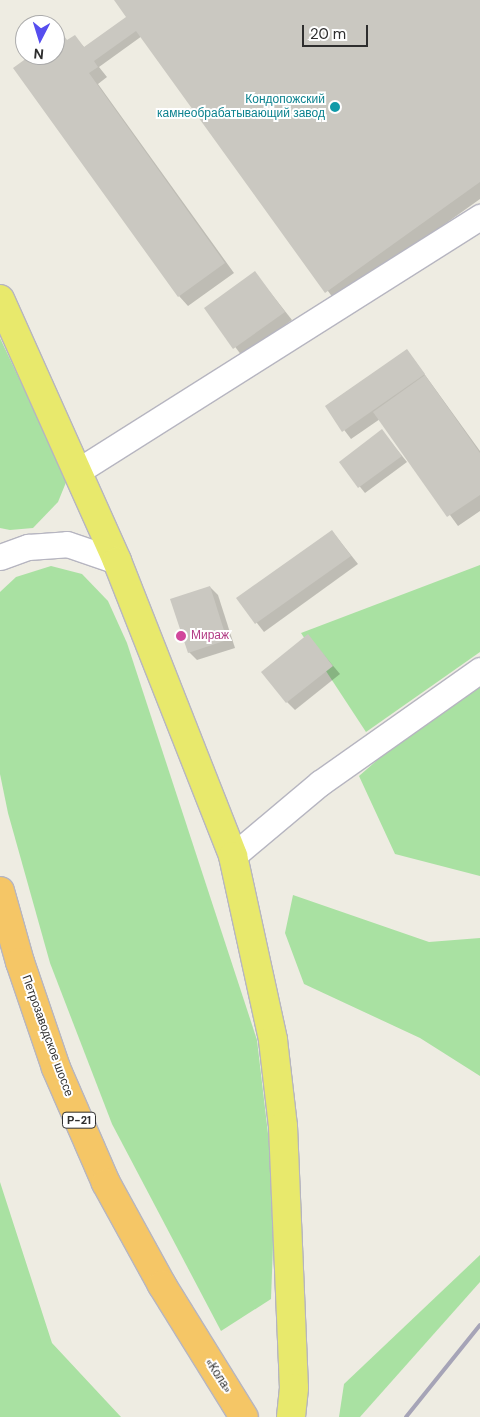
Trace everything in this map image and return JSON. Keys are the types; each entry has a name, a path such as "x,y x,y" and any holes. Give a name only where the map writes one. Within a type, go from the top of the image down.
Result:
{"highway":[{"name":"Петрозаводское шоссе","path":"0,891 20,962 56,1068 106,1183 192,1335"},
{"name":"«Кола»","path":"192,1335 244,1417"}],"main road":[{"path":"0,299 117,561 233,856 273,1040 283,1126 294,1388 290,1417"}],"street":[{"path":"78,470 480,217"},
{"path":"0,558 28,547 66,544 117,561"},
{"path":"233,856 320,784 480,670"}],"green space":[{"path":"0,338 67,480 58,502 33,528 10,530 0,528"},
{"path":"480,565 480,652 366,732 301,633"},
{"path":"51,566 82,574 108,601 127,643 257,1040 275,1193 271,1299 221,1331 112,1124 50,963 8,813 0,774 0,592 16,577"},
{"path":"480,680 480,876 395,854 359,776 438,707"},
{"path":"293,895 429,942 480,938 480,1076 420,1038 304,984 285,933"},
{"path":"0,1182 52,1343 121,1417 0,1417"},
{"path":"480,1255 480,1282 360,1417 339,1417 344,1384"}],"building":[{"name":"Кондопожский камнеобрабатывающий завод","path":"114,0 480,0 480,182 325,293 136,31 94,61 98,67 89,73 225,263 178,297 13,68 17,65 65,65 65,37 67,40 75,35 84,47 126,17"},
{"path":"255,271 285,312 233,349 204,308"},
{"path":"407,349 425,374 342,432 325,406"},
{"path":"425,375 480,453 480,495 447,517 373,412"},
{"path":"382,429 402,456 358,488 339,462"},
{"path":"332,530 351,556 255,624 236,598"},
{"path":"210,586 227,640 188,653 170,599"},
{"path":"308,634 333,666 286,703 261,672"}],"railway":[{"path":"406,1417 480,1325"}],"place":[{"name":"Кондопожский камнеобрабатывающий завод","path":"335,107"},
{"name":"Мираж","path":"181,636"}]}
